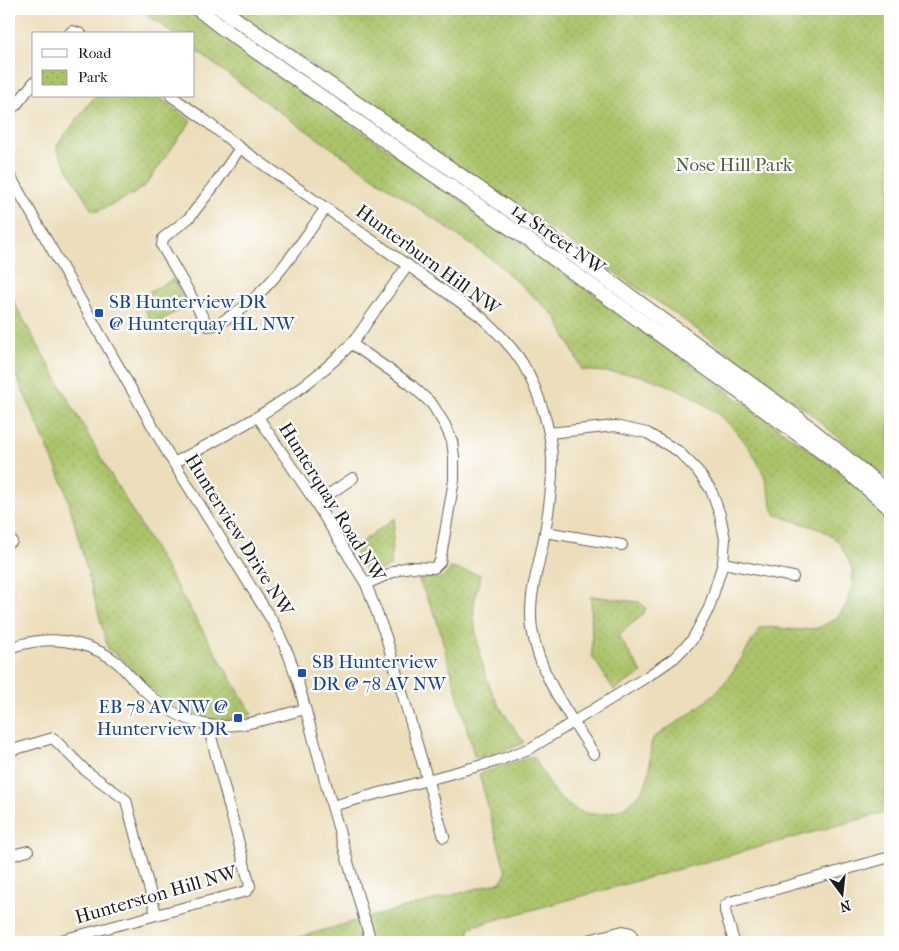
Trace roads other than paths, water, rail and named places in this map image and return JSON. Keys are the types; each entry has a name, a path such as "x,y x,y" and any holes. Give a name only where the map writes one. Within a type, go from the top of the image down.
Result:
{"main road":[{"name":"14 Street NW","path":"198,9 767,411 845,469 890,508"},
{"name":"14 Street NW","path":"222,9 553,240 795,416 890,494"}],"street":[{"path":"9,111 32,85"},
{"name":"Hunterburn Hill NW","path":"174,98 240,148 480,316 502,338 522,363 536,390 550,433 552,460 552,481 545,532 534,583 531,609 532,630 539,657 550,681 594,754"},
{"path":"240,148 189,218 163,238 162,246 208,326 215,326 239,312 262,291 326,208"},
{"name":"Hunterview Drive NW","path":"9,174 174,463 276,627 298,682 371,942"},
{"path":"174,463 258,417 296,393 321,374 352,344 408,265"},
{"path":"352,344 410,384 432,404 452,441 454,457 454,480 440,562 434,568 410,567 400,569 366,584"},
{"name":"Hunterquay Road NW","path":"258,417 316,503 366,584 386,637 444,837"},
{"path":"332,806 497,761 531,748 648,676 674,658 692,640 709,608 724,563 724,539 720,515 711,490 698,470 678,451 647,433 615,426 550,433"},
{"path":"316,503 353,478"},
{"path":"545,532 622,545"},
{"path":"724,563 793,577"},
{"path":"9,648 38,641 53,640 80,644 100,652 117,663 163,707 185,719 208,725 237,725 305,709"},
{"name":"Hunterston Hill NW","path":"54,942 248,891 250,886 208,725"},
{"path":"9,751 53,738 86,771 126,800 156,914"},
{"path":"9,856 28,851"},
{"path":"734,942 725,911 726,906 730,902 890,857"},
{"path":"581,942 623,931 631,933 634,942"}],"place":[{"name":"SB Hunterview DR @ Hunterquay HL NW","path":"99,313"},
{"name":"SB Hunterview DR @ 78 AV NW","path":"302,673"},
{"name":"EB 78 AV NW @ Hunterview DR","path":"238,718"}],"park label":[{"name":"Nose Hill Park","path":"734,165"}]}
